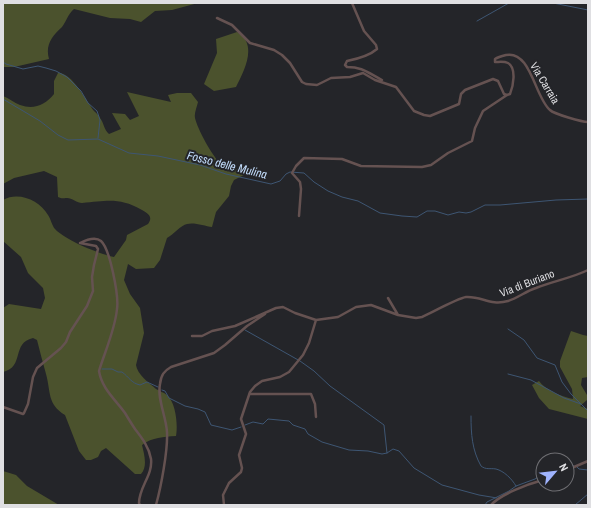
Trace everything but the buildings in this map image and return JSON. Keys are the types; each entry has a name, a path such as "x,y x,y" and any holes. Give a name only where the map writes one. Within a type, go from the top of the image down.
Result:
{"street":[{"path":"299,216 301,189 300,182 292,173 296,166 304,158 342,160 361,166 422,167 431,165 448,153 472,141 475,128 483,111 507,95 504,94 497,79 493,79 466,90 461,94 460,104 430,116 416,113 400,90 396,87 384,82 363,69 357,67 347,67 345,65 347,61 374,52 377,49 376,45 364,31 352,3"},
{"path":"216,18 232,25 250,43 274,50 282,55 290,63 302,82 306,84 317,84 331,78 350,78 364,73 375,80 384,82"},
{"name":"Via Carraia","path":"507,95 510,94 511,91 513,69 510,64 505,62 495,62 494,59 509,54 515,54 520,58 532,75 544,102 549,109 581,121 588,122"},
{"path":"3,407 23,414 24,413 28,404 33,377 37,368 66,342 70,332 87,306 93,291 92,277 98,249 96,246 80,243 88,239 100,240 104,246 113,274 118,298 117,310 100,371 101,379 106,389 124,412 150,453 150,470 139,497 140,505"},
{"name":"Via di Buriano","path":"267,312 283,307 316,320 338,317 351,309 371,306 398,315 416,318 422,317 461,298 467,297 491,303 508,301 535,288 557,280 578,275 588,270"},
{"path":"388,298 398,315"},
{"path":"192,336 202,336 212,331 235,326 267,312"},
{"path":"156,505 167,441 166,422 159,393 161,376 165,370 171,367 214,353 267,312"},
{"path":"224,505 223,495 229,483 242,468 239,455 246,434 242,419 248,396 254,386 262,381 289,372 303,355 309,343 316,320"},
{"path":"250,394 311,394 315,404 316,418"},
{"path":"575,467 588,461"},
{"path":"491,505 503,496 535,482"}],"green space":[{"path":"3,3 198,3 172,10 155,11 141,22 130,19 110,18 74,9 50,41 48,49 49,59 14,67 3,67"},
{"path":"237,32 245,39 248,47 244,71 236,87 214,91 204,84 217,53 216,39"},
{"path":"58,73 68,77 73,82 99,116 109,134 121,129 112,113 125,114 130,120 139,116 127,92 171,102 168,95 177,93 191,93 198,102 195,114 196,123 214,156 224,167 246,172 244,175 234,180 229,196 216,212 212,227 193,223 182,226 167,238 160,260 154,268 136,269 128,264 124,280 130,294 140,308 144,333 136,365 141,375 147,381 156,389 167,395 170,399 174,409 177,426 176,436 154,439 142,445 145,464 141,474 135,474 106,448 101,451 98,457 91,460 86,460 79,451 65,415 59,411 52,402 37,340 33,338 26,341 22,345 14,365 10,369 3,372 3,308 9,304 41,309 45,298 43,288 28,273 21,257 3,241 3,200 9,197 22,197 40,205 49,217 54,228 66,238 100,253 114,257 126,240 127,235 148,224 150,219 150,216 147,213 126,203 106,201 82,203 69,198 58,197 57,177 44,171 14,178 3,184 3,96 25,106 39,106 54,94 54,81"},
{"path":"571,331 588,336 588,377 582,378 581,385 587,395 587,400 580,406 588,409 588,419 549,409 539,398 532,385 539,381 554,393 573,399 572,389 560,367 560,361"},
{"path":"3,471 16,475 27,486 59,505 3,505"}],"waterway":[{"path":"477,21 509,3"},
{"path":"553,3 588,10"},
{"path":"3,62 23,69 38,66 56,71 67,77 81,91 88,103 97,111 100,120 98,138"},
{"name":"Fosso delle Mulina","path":"3,99 68,140 98,139 129,153 158,156 200,165 226,174 271,184 280,181 290,172 304,173 328,191 342,197 358,201 380,213 417,217 427,211 435,211 448,215 459,212 471,212 485,205 588,199"},
{"path":"508,329 524,340 537,358 555,365 562,382 571,394 588,411"},
{"path":"245,330 300,361 314,371 330,386 384,425 387,453"},
{"path":"102,369 112,369 122,372 132,381 140,385 147,382 158,387"},
{"path":"508,374 531,380 564,398 581,404"},
{"path":"162,390 165,391 169,398 185,406 205,412 211,425 232,430 241,427"},
{"path":"471,416 473,442 481,466 488,469 496,469 505,473 516,486"},
{"path":"245,425 253,422 263,424 268,419 289,421 293,425 305,429 308,434 322,442 349,450 368,451 382,454 393,449 399,451 414,468 442,485 479,495 497,498"},
{"path":"577,467 579,469 588,470"},
{"path":"485,505 487,502 516,486 535,479"},
{"path":"575,505 588,494"}]}
